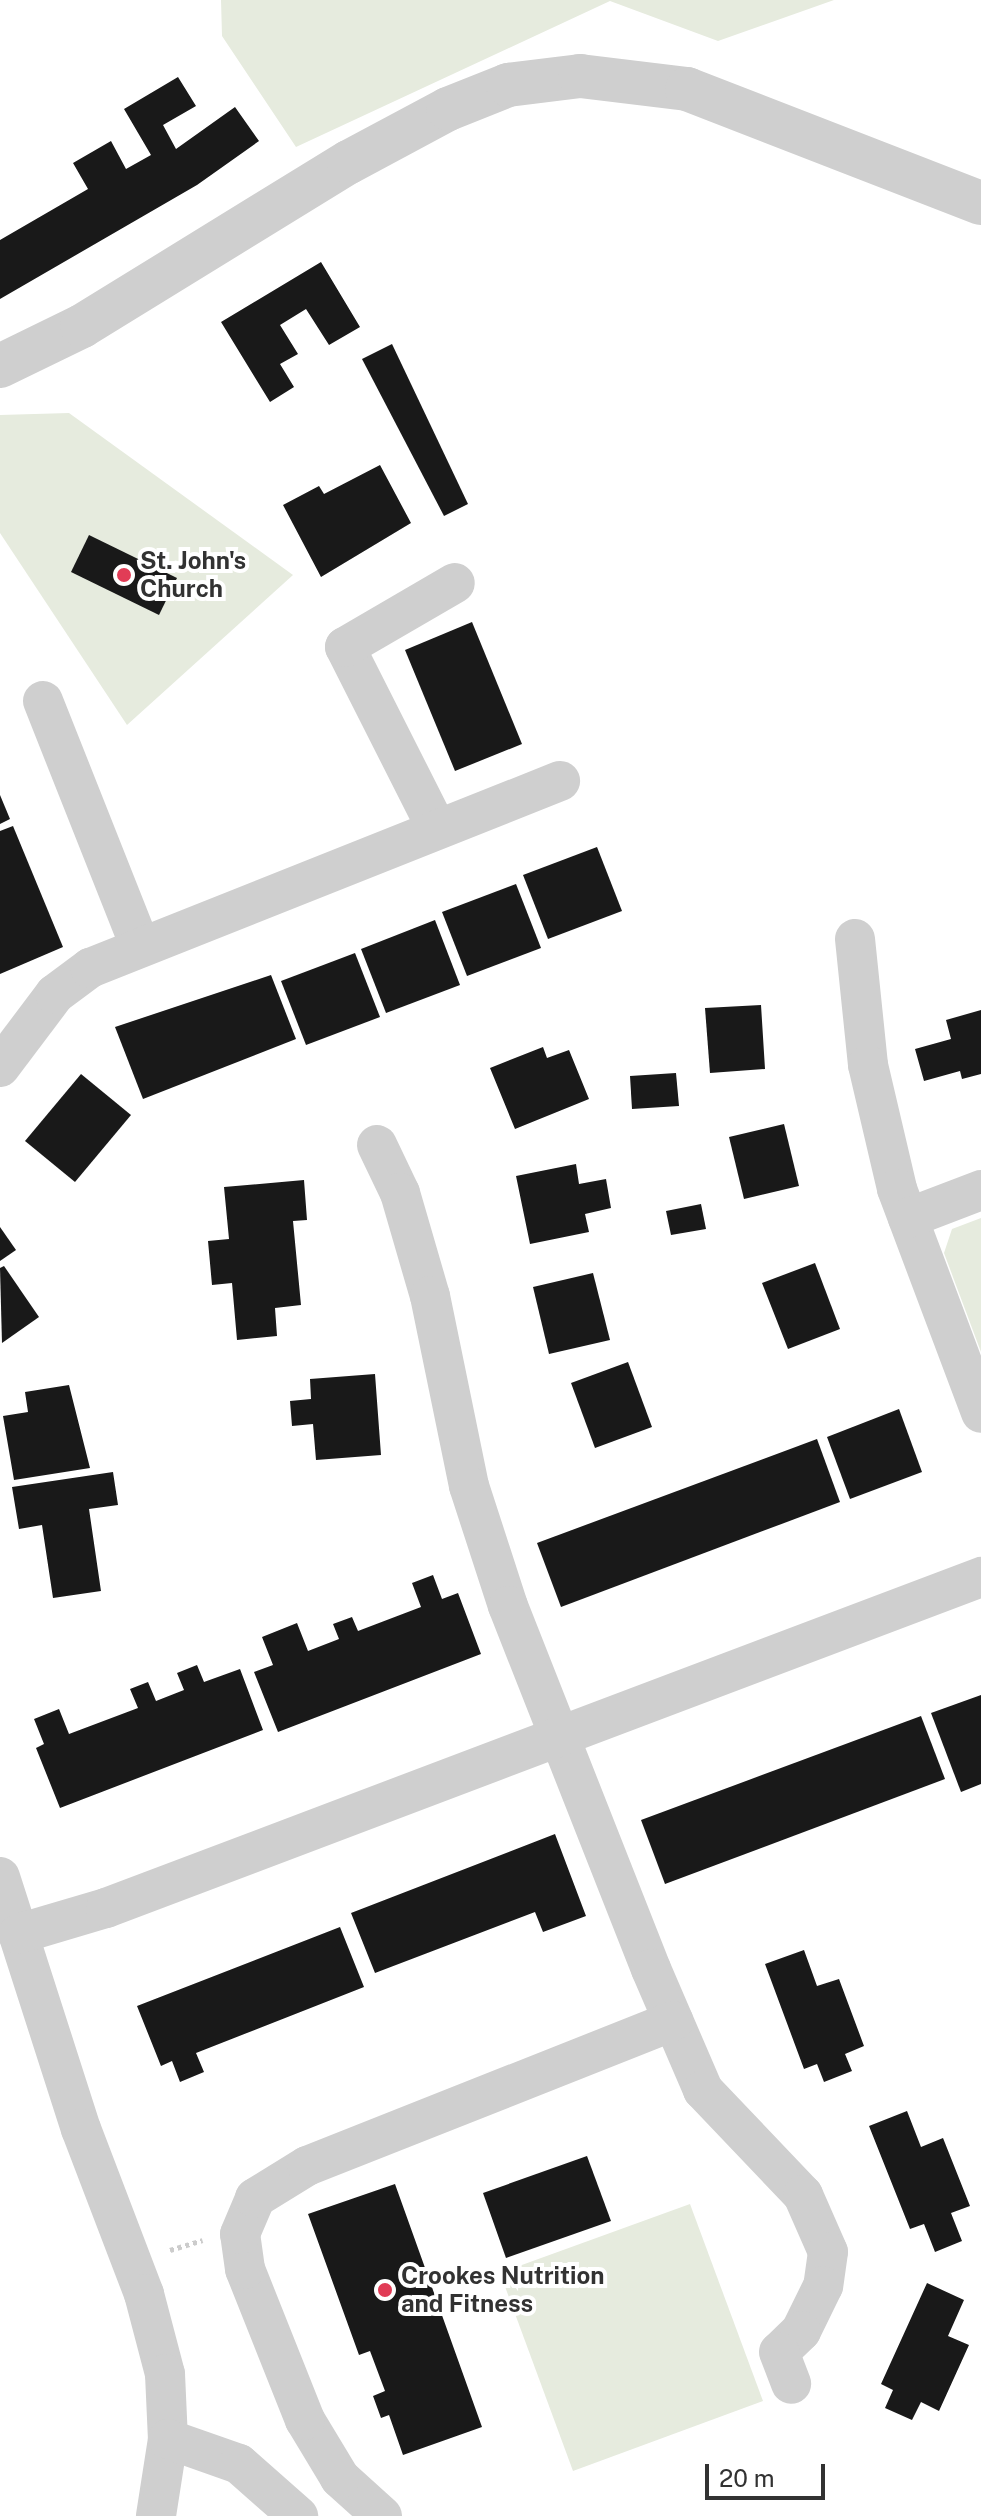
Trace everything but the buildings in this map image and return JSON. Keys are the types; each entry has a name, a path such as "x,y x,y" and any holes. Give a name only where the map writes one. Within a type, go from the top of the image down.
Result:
{"street":[{"path":"0,366 94,319 349,162 448,109 508,85 580,76 687,89 981,203"},
{"path":"437,829 345,647 455,583"},
{"path":"43,701 139,944"},
{"path":"0,1067 55,994 139,944 560,781"},
{"path":"855,939 868,1065 908,1218 981,1413"},
{"path":"377,1145 400,1193 430,1296 469,1486 508,1606 673,2021 703,2090 803,2195 828,2252 823,2286 801,2331 779,2352 791,2384"},
{"path":"908,1218 981,1190"},
{"path":"18,1934 106,1908 981,1577"},
{"path":"0,1877 131,2263 165,2374 168,2439 156,2516"},
{"path":"382,2516 340,2478 305,2420 245,2269 240,2234 255,2198 307,2166 673,2021"},
{"path":"168,2439 239,2464 298,2516"}],"path":[{"path":"131,2263 240,2234"}],"shaded area":[{"path":"221,0 834,0 718,41 610,1 296,147 222,36"},
{"path":"69,413 293,575 127,725 0,533 0,415"},
{"path":"981,1218 981,1352 944,1253 952,1229"},
{"path":"690,2204 763,2401 573,2471 500,2273"}],"place":[{"name":"St. John's Church","path":"124,575"},
{"name":"Crookes Nutrition and Fitness","path":"385,2290"}]}
